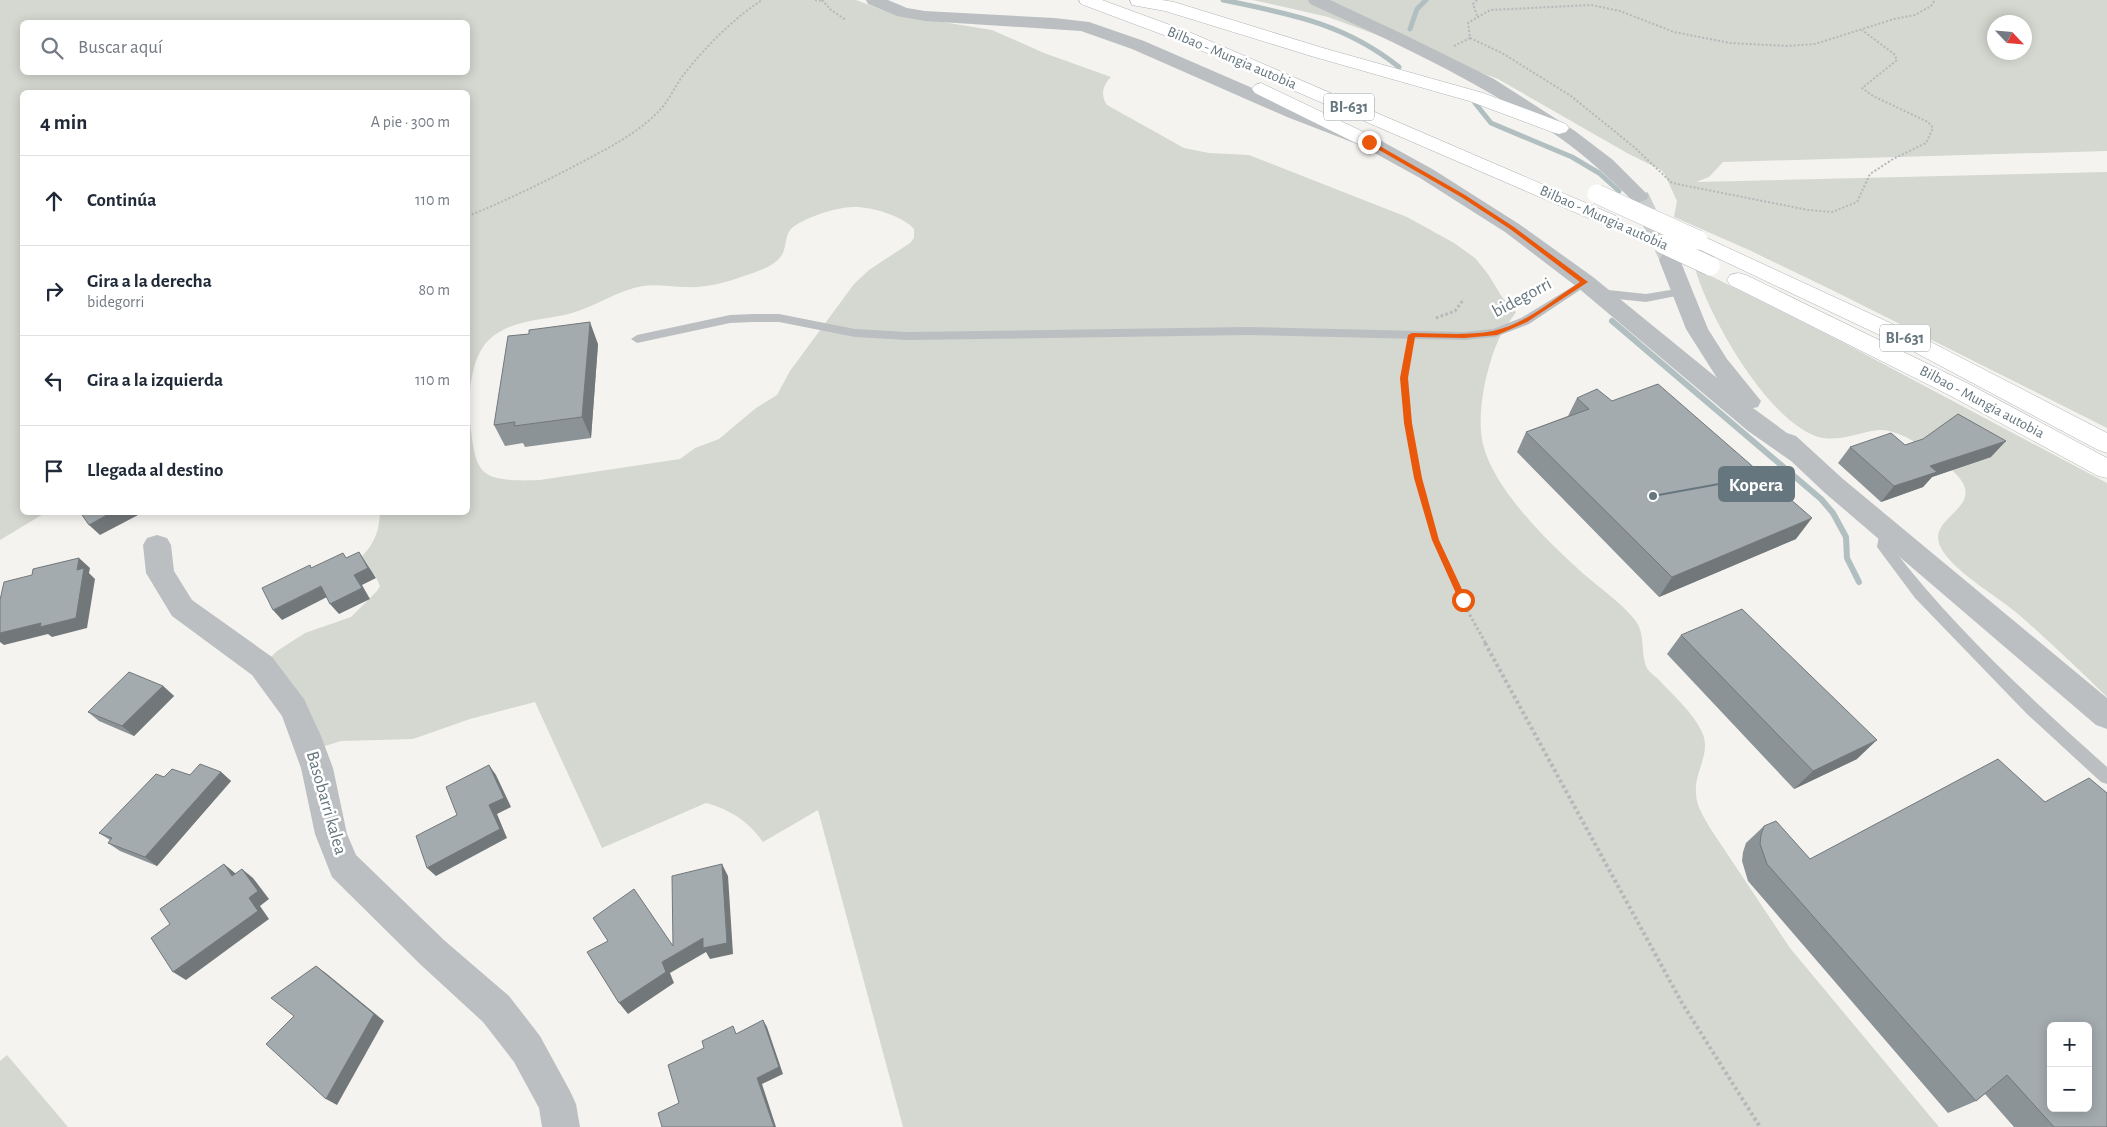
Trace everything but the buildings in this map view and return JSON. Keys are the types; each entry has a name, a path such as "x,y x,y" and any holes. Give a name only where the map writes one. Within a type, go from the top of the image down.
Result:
{"highway":[{"path":"1085,0 1369,142"},
{"name":"Bilbao - Mungia autobia","path":"1085,0 1183,36 1609,220 1710,266 1958,389 2107,469"},
{"path":"1137,0 1168,6 1317,52 1476,97 1559,128"},
{"name":"Bilbao - Mungia autobia","path":"1137,0 1283,60"},
{"name":"Bilbao - Mungia autobia","path":"1588,190 1918,344 2107,444"}],"street":[{"path":"874,0 903,12 925,16 1054,23 1092,29 1138,45 1294,113 1369,142 1463,196 1512,228 1592,288 1757,425 1799,454"},
{"path":"1316,0 1433,55 1527,107 1596,155 1639,196"},
{"path":"1670,260 1697,329 1718,364 1734,385 1799,454 1834,486 2107,716"},
{"name":"Basobarri kalea","path":"157,545 160,573 182,608 262,666 293,708 306,736 317,768 331,834 344,866 413,935 496,1009 527,1049 557,1104 561,1127"}],"lane":[{"path":"1592,288 1646,298 1682,292"},
{"name":"bidegorri","path":"637,339 730,318 779,318 855,333 908,336 1248,331 1464,336 1495,333 1525,321 1592,288"},
{"path":"1886,528 1884,548 1920,594 2032,708 2107,777"}],"path":[{"path":"470,215 528,191 615,145 640,127 659,112 678,81 694,63 741,16 762,0"},
{"path":"815,0 823,1 831,10 846,20"},
{"path":"1477,0 1474,4 1478,18"},
{"path":"1470,38 1468,24 1490,10 1591,5 1620,11 1674,32 1730,43 1787,46 1815,44 1894,19 1916,15 1931,6 1935,0"},
{"path":"1433,55 1470,38 1502,53 1571,96 1634,148 1672,183 1808,210 1832,212 1857,202 1870,174 1893,158 1926,143 1933,128 1928,122 1872,96 1862,88 1897,60 1894,54 1862,30"},
{"path":"1412,335 1404,378 1408,423 1419,483 1436,540 1466,608 1611,875 1682,1003 1760,1127"}],"shaded area":[{"path":"0,0 856,0 893,14 992,30 1044,53 1111,77 1103,90 1107,105 1184,148 1209,153 1249,155 1407,217 1454,243 1475,258 1488,274 1502,297 1516,312 1498,341 1489,365 1483,394 1481,409 1482,436 1490,464 1510,497 1536,528 1583,574 1622,606 1635,620 1641,631 1647,668 1688,710 1704,738 1704,754 1696,785 1696,798 1710,828 1790,948 1939,1127 903,1127 818,810 763,842 738,817 706,803 602,848 535,702 470,719 413,739 341,741 325,746 313,738 268,660 277,651 305,633 351,617 377,591 380,586 375,575 357,561 374,539 380,515 470,515 470,422 476,458 481,468 488,475 500,479 540,480 680,459 695,448 719,439 756,408 777,395 790,371 854,284 869,270 910,243 914,238 914,229 895,216 862,207 840,208 796,225 789,231 784,250 778,260 761,270 737,279 700,287 643,286 625,291 572,313 514,325 496,334 482,348 474,366 470,391 470,90 20,90 20,515 42,515 0,540"},
{"path":"1253,0 2107,0 2107,151 1723,162 1709,177 1696,182 2107,172 2107,428 1834,291 1749,250 1674,217 1677,201 1661,170 1627,153 1498,79 1328,17"},
{"path":"1695,268 1842,342 2107,483 2107,697 2018,614 1966,575 1947,557 1941,548 1938,537 1941,528 1961,504 1965,496 1964,486 1956,474 1920,445 1888,431 1879,430 1830,439 1803,430 1783,414 1744,367 1713,313"},
{"path":"7,1055 68,1127 0,1127 0,1061"}],"waterway":[{"path":"1223,0 1316,22 1358,40 1399,67"},
{"path":"1410,29 1417,9 1426,0"},
{"path":"1475,103 1491,123 1572,157 1599,173 1619,191"},
{"path":"1612,321 1821,499 1833,513 1846,537 1847,558 1859,582"}],"tunnel":[{"path":"1639,196 1670,260"}],"place":[{"name":"Kopera","path":"1653,496"}],"route":[{"path":"1369,142 1463,196 1512,228 1584,282 1525,321 1495,333 1464,336 1412,335 1404,378 1408,423 1418,478 1436,540 1463,600"}]}
